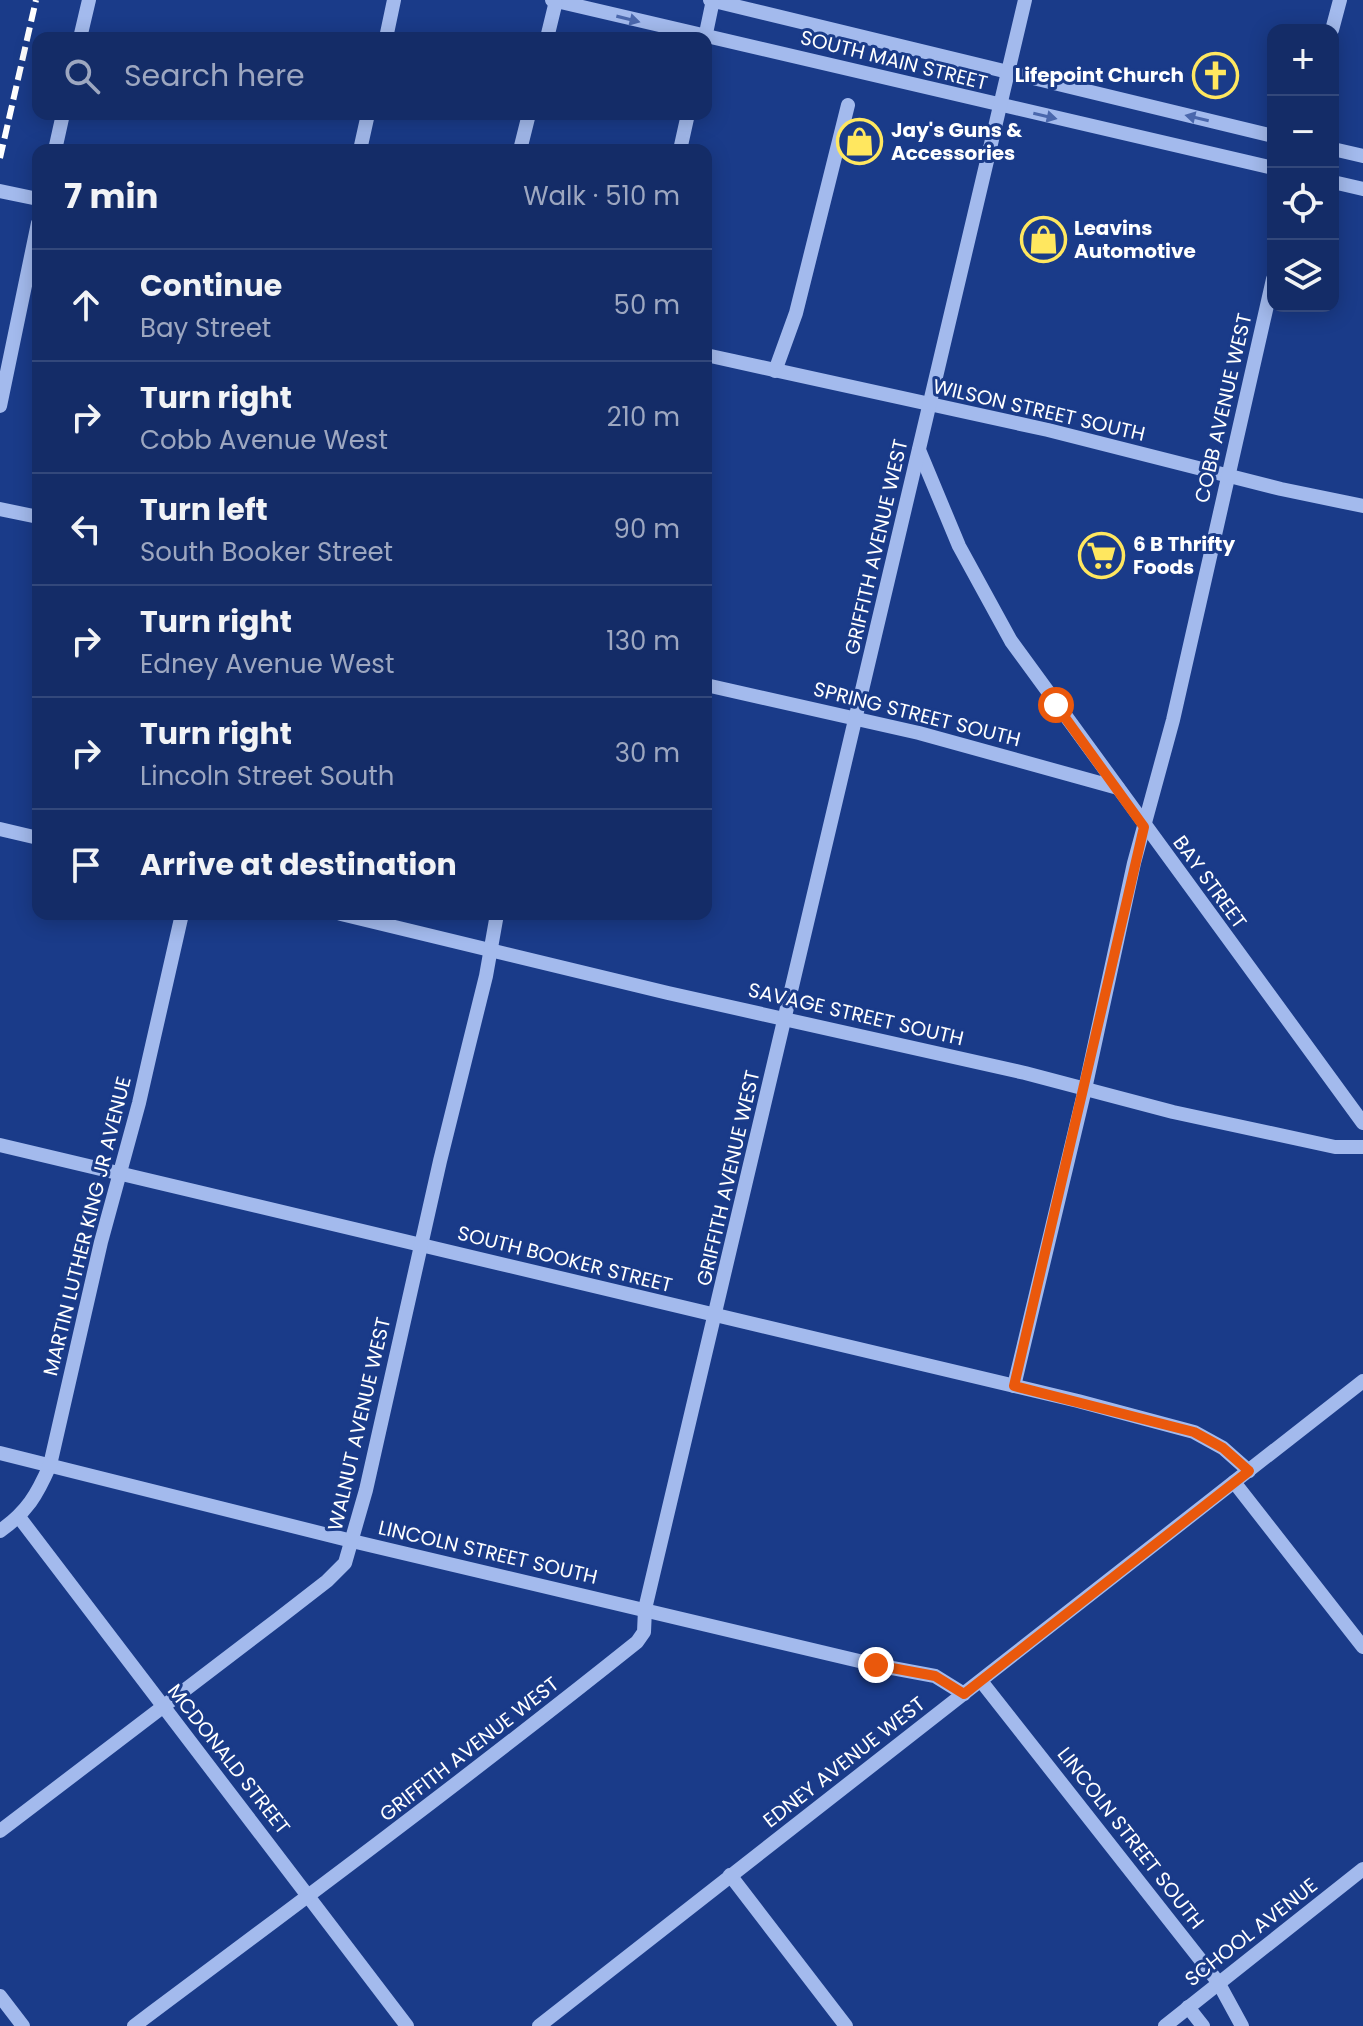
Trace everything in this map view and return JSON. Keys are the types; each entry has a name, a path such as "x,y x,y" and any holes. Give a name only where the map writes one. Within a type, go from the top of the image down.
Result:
{"street":[{"path":"81,32 89,0"},
{"path":"387,32 394,0"},
{"path":"548,32 554,0"},
{"name":"SOUTH MAIN STREET","path":"554,0 686,32"},
{"path":"707,32 712,0"},
{"name":"SOUTH MAIN STREET","path":"712,0 1267,135"},
{"name":"GRIFFITH AVENUE WEST","path":"134,2026 308,1897 637,1642 644,1632 645,1609 1025,0"},
{"path":"1334,24 1340,0"},
{"name":"SOUTH MAIN STREET","path":"712,37 1267,167"},
{"path":"775,371 796,313 848,105"},
{"path":"56,144 62,120"},
{"path":"361,144 367,120"},
{"path":"522,144 528,120"},
{"path":"681,144 687,120"},
{"path":"1339,150 1363,156"},
{"path":"1339,183 1363,189"},
{"path":"0,191 32,198"},
{"path":"0,406 32,252"},
{"name":"COBB AVENUE WEST","path":"1014,1386 1144,827 1173,720 1267,306"},
{"name":"WILSON STREET SOUTH","path":"712,356 1048,430 1363,506"},
{"name":"BAY STREET","path":"919,450 959,546 1011,641 1363,1123"},
{"path":"0,509 32,516"},
{"name":"SPRING STREET SOUTH","path":"712,686 857,718 1118,788"},
{"path":"0,829 32,837"},
{"name":"MARTIN LUTHER KING JR AVENUE","path":"0,1531 19,1517 39,1490 50,1465 181,920"},
{"name":"SAVAGE STREET SOUTH","path":"366,920 1173,1112 1335,1147 1363,1147"},
{"name":"WALNUT AVENUE WEST","path":"0,1831 327,1581 345,1563 496,920"},
{"name":"SOUTH BOOKER STREET","path":"0,1145 1014,1386 1194,1432 1223,1448 1249,1471"},
{"name":"EDNEY AVENUE WEST","path":"539,2026 1363,1381"},
{"name":"LINCOLN STREET SOUTH","path":"0,1453 352,1541 876,1665 935,1676 964,1694"},
{"path":"1234,1482 1363,1647"},
{"name":"MCDONALD STREET","path":"19,1517 407,2026"},
{"name":"LINCOLN STREET SOUTH","path":"981,1681 1218,1982 1242,2026"},
{"name":"SCHOOL AVENUE","path":"1165,2026 1363,1869"},
{"path":"730,1875 846,2026"},
{"path":"0,1996 23,2026"},
{"path":"1188,2007 1203,2026"}],"railway":[{"path":"0,158 36,0"}],"place":[{"name":"Lifepoint Church","path":"1215,75"},
{"name":"Jay's Guns & Accessories","path":"860,141"},
{"name":"Leavins Automotive","path":"1043,239"},
{"name":"6 B Thrifty Foods","path":"1102,555"}],"route":[{"path":"876,1665 935,1676 964,1694 1249,1471 1223,1448 1194,1432 1014,1386 1144,827 1056,705"}]}
